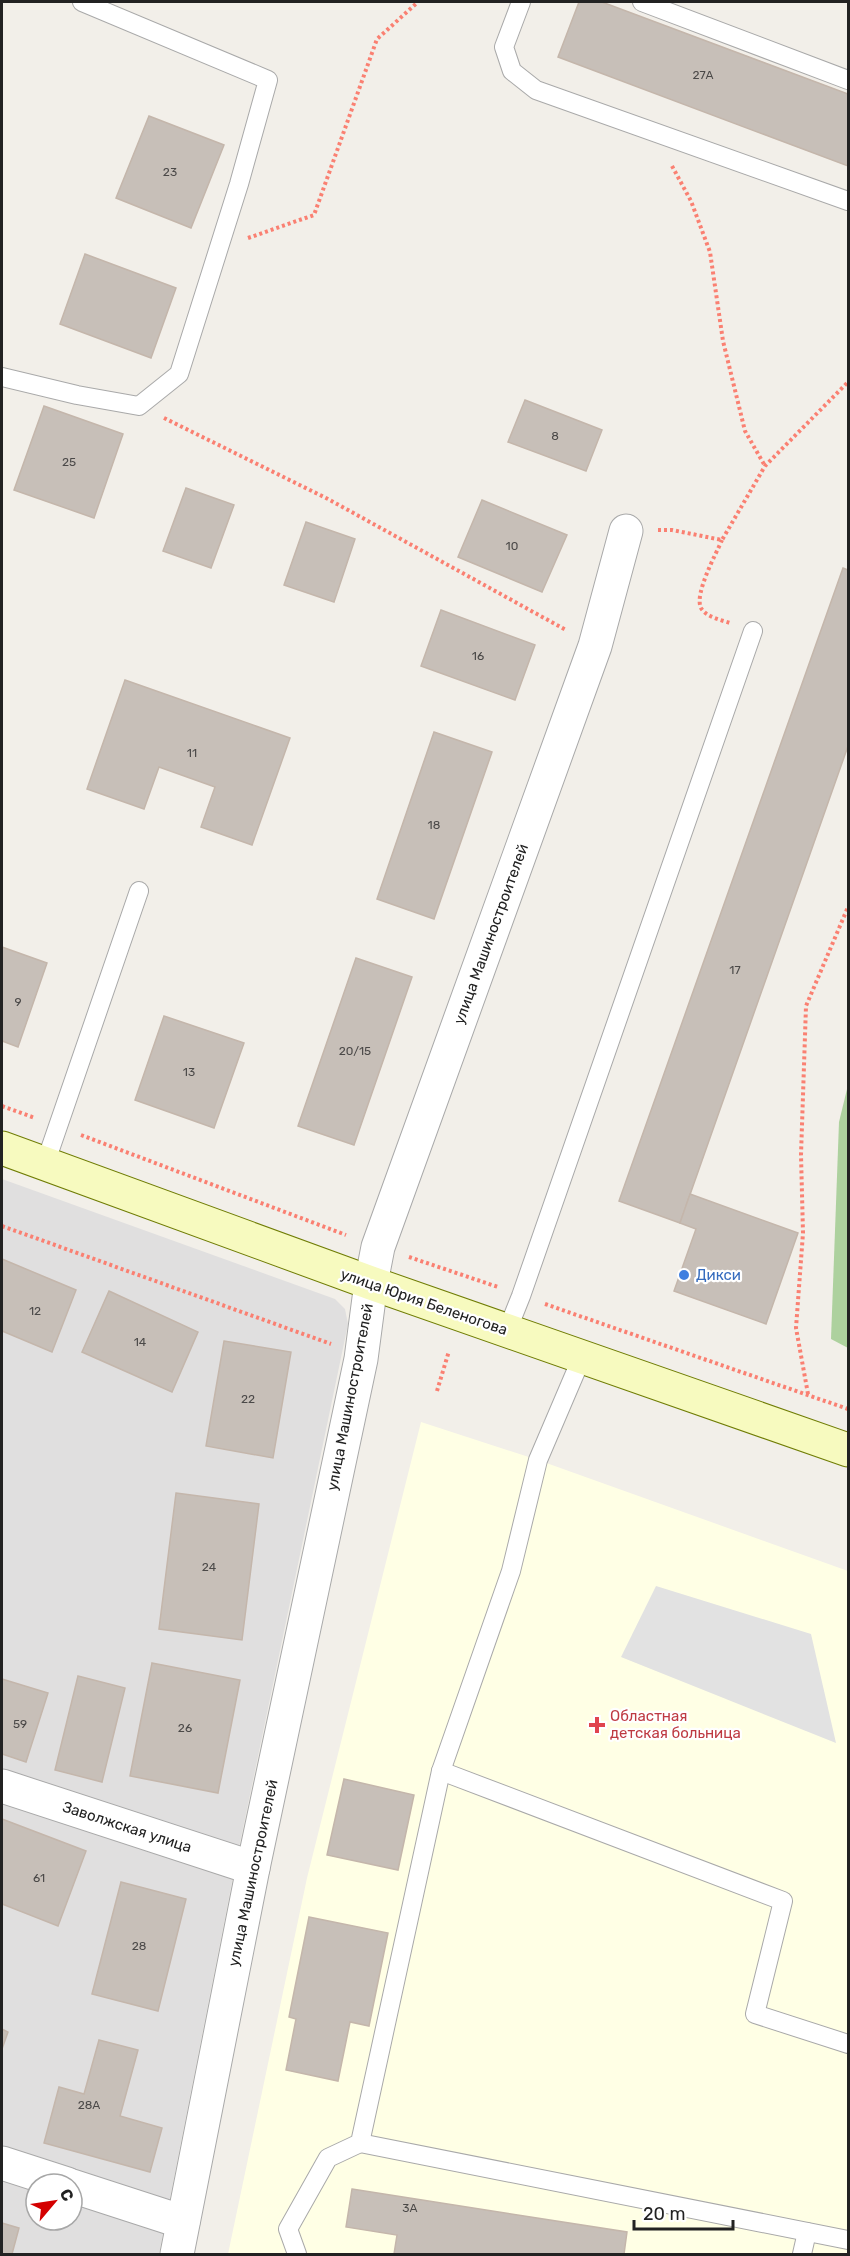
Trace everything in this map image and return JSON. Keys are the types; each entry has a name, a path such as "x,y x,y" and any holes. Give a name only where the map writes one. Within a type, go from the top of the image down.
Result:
{"main road":[{"name":"улица Юрия Беленогова","path":"2,1148 371,1283 849,1450"}],"street":[{"name":"улица Машиностроителей","path":"177,2254 253,1868 361,1359 378,1247 595,646 626,531"},
{"name":"Заволжская улица","path":"2,1786 253,1868"},
{"path":"2,2163 30,2172"},
{"path":"84,2190 183,2222"}],"lane":[{"path":"2,377 77,395 139,406 179,374 219,249 268,80 82,2"},
{"path":"521,2 504,47 512,71 536,90 849,201"},
{"path":"642,2 849,80"},
{"path":"507,1331 753,631"},
{"path":"45,1164 139,891"},
{"path":"360,2143 441,1771 511,1571 538,1460 582,1357"},
{"path":"441,1771 783,1901 755,2014 849,2044"},
{"path":"297,2254 288,2229 328,2158 360,2143 849,2240"},
{"path":"802,2254 807,2232"}],"path":[{"path":"219,249 314,215 377,39 418,2"},
{"path":"654,132 691,201 710,252 723,341 745,432 765,466"},
{"path":"753,631 709,615 701,608 699,598 722,540 765,466 849,382"},
{"path":"139,406 328,498 595,646"},
{"path":"626,531 672,530 722,540"},
{"path":"808,1394 796,1328 803,1233 801,1155 806,1006 849,908"},
{"path":"2,1106 355,1238"},
{"path":"2,1226 336,1346"},
{"path":"401,1255 849,1409"},
{"path":"437,1391 449,1351"}],"shaded area":[{"path":"2,1179 335,1299 345,1309 348,1324 236,1862 159,2254 2,2254"},
{"name":"Областная детская больница","path":"421,1422 538,1460 848,1571 848,2254 228,2254 307,1878"},
{"path":"656,1586 811,1634 836,1743 621,1657"}],"green space":[{"path":"848,1085 848,1348 831,1339 839,1122"}],"building":[{"path":"579,2 602,2 848,94 848,166 558,57"},
{"path":"149,116 224,145 191,228 116,198"},
{"path":"85,254 176,288 151,358 60,324"},
{"path":"525,400 602,430 586,471 508,442"},
{"path":"44,406 123,434 94,518 14,490"},
{"path":"186,488 234,505 211,568 163,551"},
{"path":"482,500 567,535 542,592 458,557"},
{"path":"306,522 355,539 334,602 284,585"},
{"path":"843,568 848,570 848,746 680,1223 619,1201"},
{"path":"441,610 535,645 515,700 421,666"},
{"path":"125,680 290,738 252,845 201,827 215,787 159,767 144,809 87,789"},
{"path":"434,732 492,752 434,919 377,899"},
{"path":"2,947 47,963 18,1047 2,1041"},
{"path":"356,958 412,977 354,1145 298,1126"},
{"path":"164,1016 244,1043 214,1128 135,1100"},
{"path":"690,1194 798,1233 766,1324 674,1291 696,1229 680,1223"},
{"path":"2,1259 76,1290 52,1352 2,1331"},
{"path":"109,1291 198,1332 172,1392 82,1352"},
{"path":"224,1341 291,1352 273,1458 206,1446"},
{"path":"176,1493 259,1504 242,1640 159,1629"},
{"path":"152,1663 240,1680 218,1793 130,1776"},
{"path":"78,1676 125,1688 102,1782 55,1770"},
{"path":"2,1679 48,1693 26,1762 2,1754"},
{"path":"344,1779 414,1795 398,1870 327,1855"},
{"path":"2,1819 86,1851 58,1926 2,1904"},
{"path":"121,1882 186,1899 158,2011 92,1994"},
{"path":"309,1917 388,1933 369,2026 350,2022 338,2081 286,2070 296,2019 289,2017"},
{"path":"2,2029 8,2032 2,2049"},
{"path":"99,2040 138,2050 120,2116 162,2128 150,2172 44,2143 59,2087 84,2094"},
{"path":"352,2189 627,2232 624,2254 394,2254 397,2235 346,2227"},
{"path":"2,2223 19,2228 12,2254 2,2254"}],"place":[{"name":"Дикси","path":"684,1275"},
{"name":"Областная детская больница","path":"597,1725"}]}
